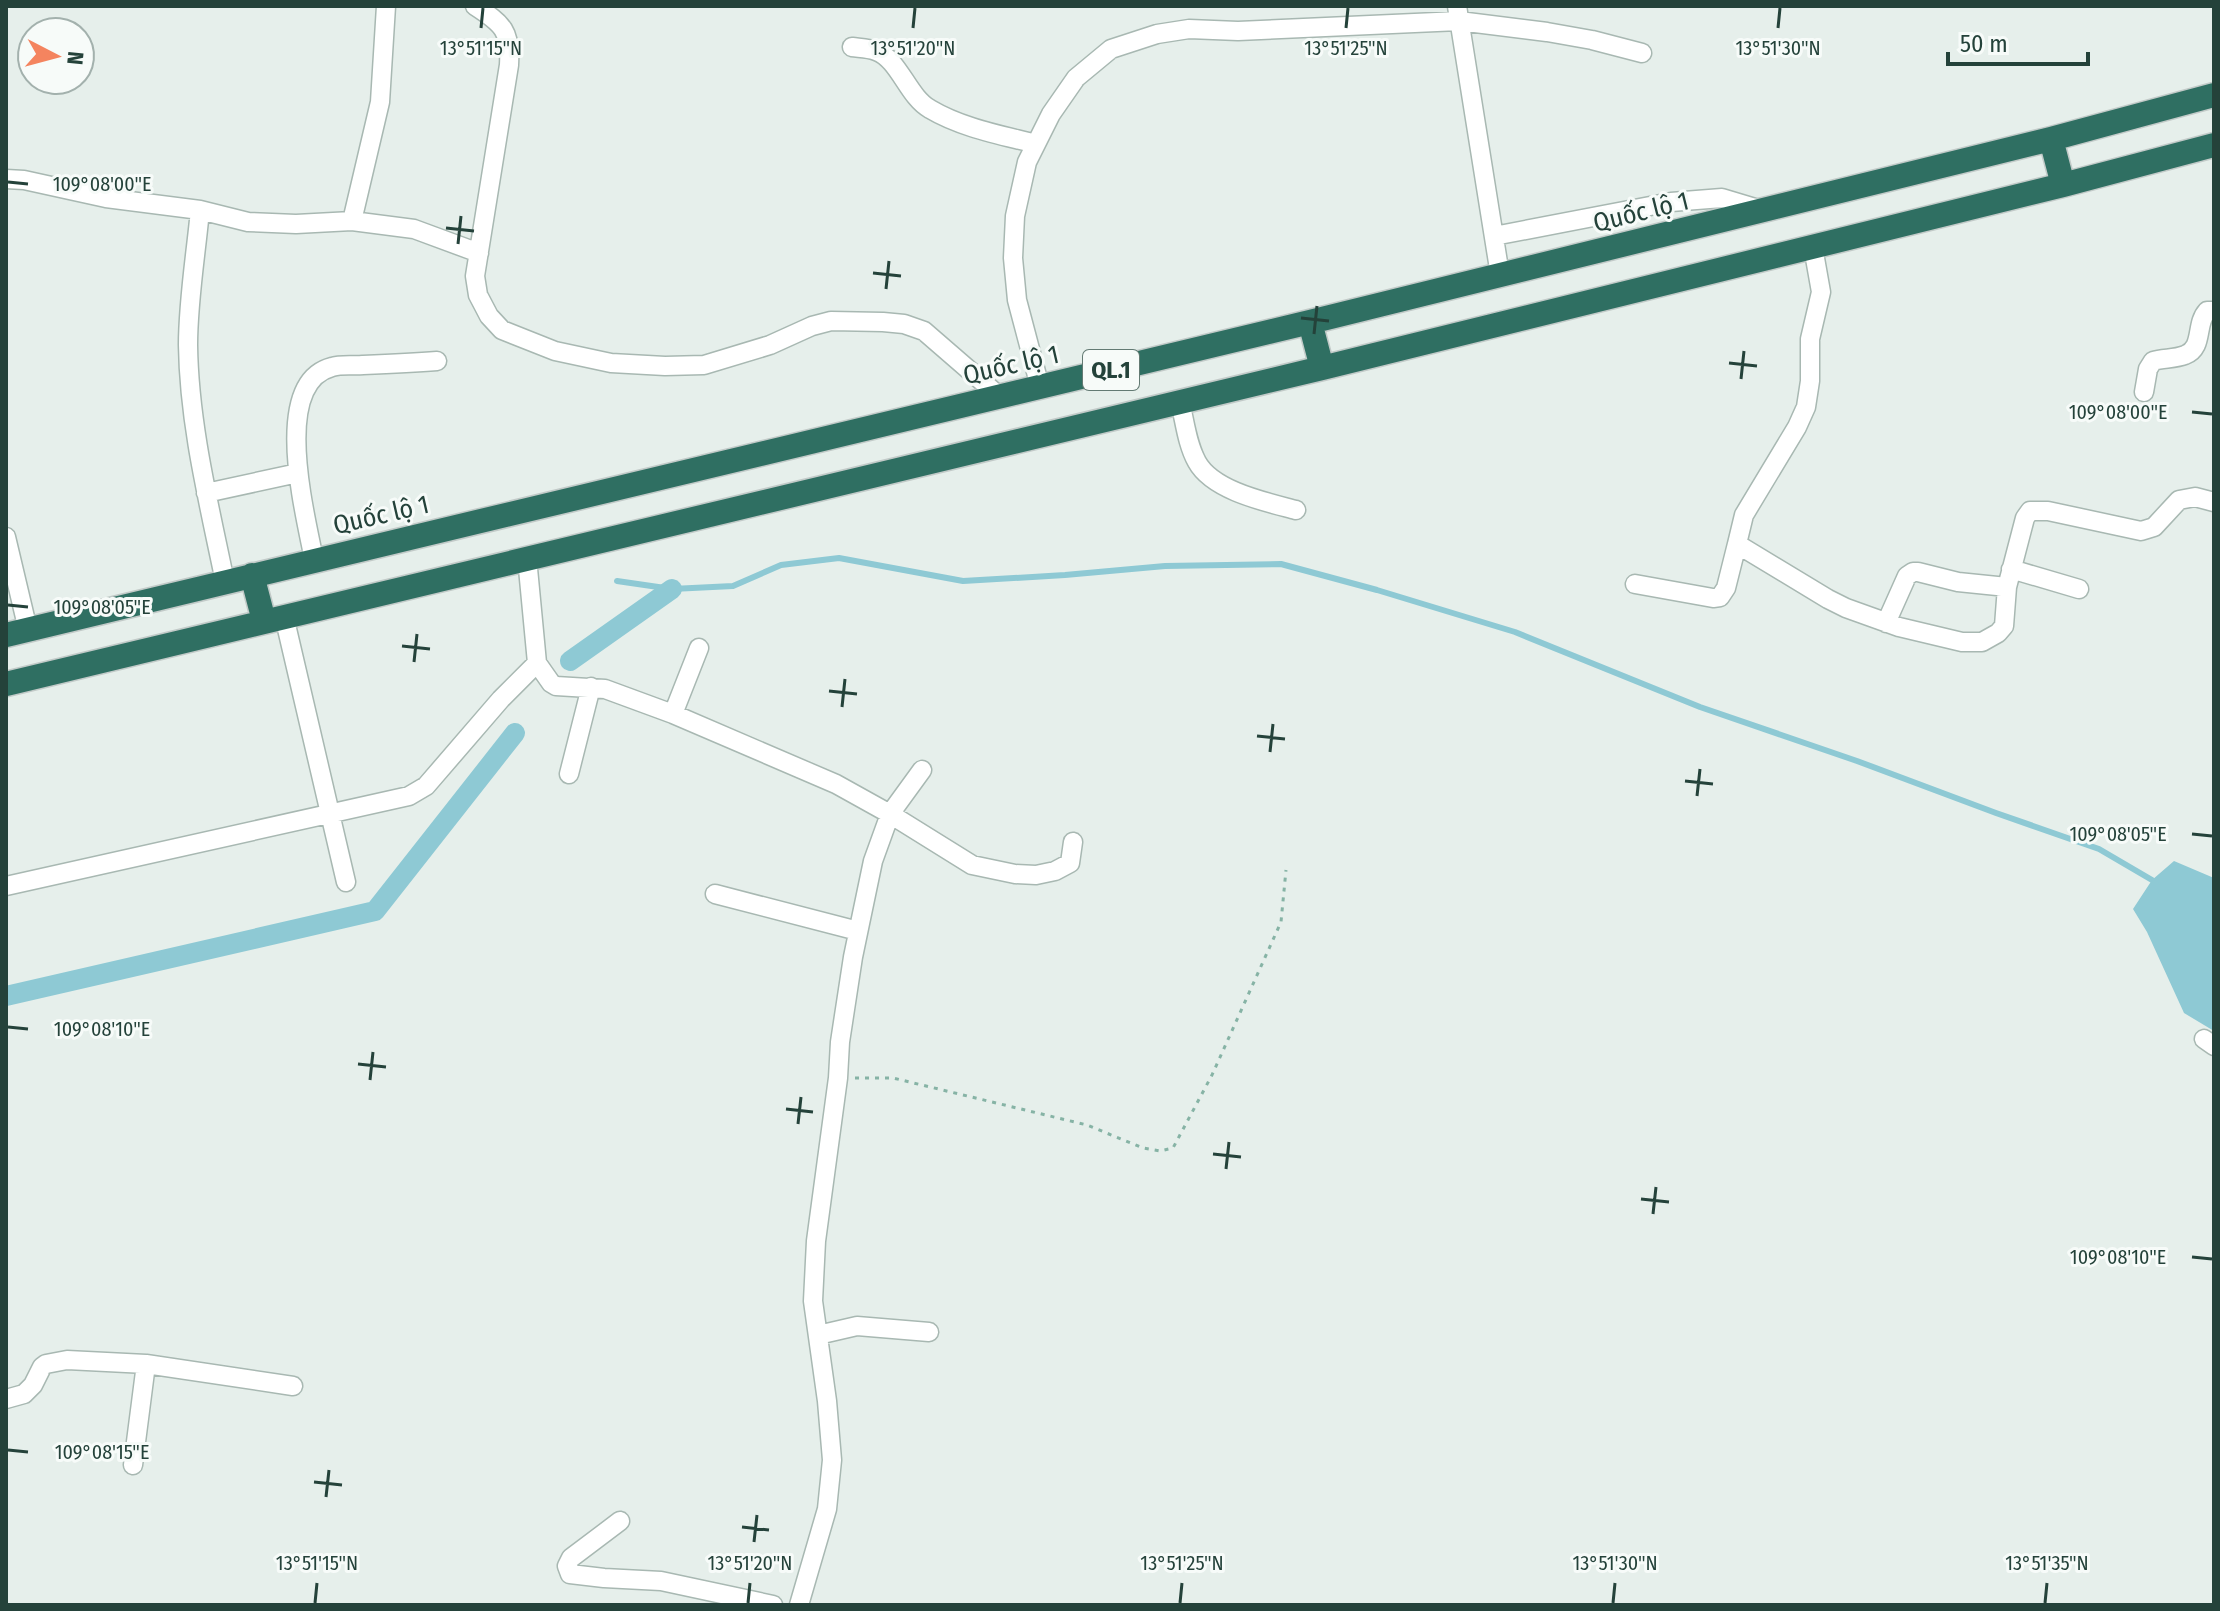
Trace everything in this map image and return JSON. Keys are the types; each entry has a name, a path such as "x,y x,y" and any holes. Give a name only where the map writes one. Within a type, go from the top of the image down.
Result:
{"highway":[{"name":"Quốc lộ 1","path":"17,632 1310,322 2051,139 2214,95"},
{"path":"2051,139 2063,185"},
{"name":"QL.1","path":"6,684 1322,368 2214,145"},
{"path":"1310,322 1322,368"},
{"path":"252,575 274,618"}],"street":[{"path":"352,221 380,102 386,6"},
{"path":"475,6 501,25 510,46 475,276 478,295 489,316 502,330 555,351 611,363 665,366 704,365 770,345 822,324 854,320 904,324 924,331 999,396"},
{"path":"1040,387 1017,300 1013,258 1015,216 1027,162 1051,114 1076,78 1111,49 1157,34 1189,29 1238,31 1458,14 1642,53"},
{"path":"1458,14 1500,275"},
{"path":"852,47 880,52 918,100 930,109 966,125 1036,144"},
{"path":"6,179 35,182 200,216 248,222 296,224 352,221 414,229 479,253"},
{"path":"1494,236 1671,202 1722,198 1764,210"},
{"path":"200,216 188,345 194,416 206,493 225,582"},
{"path":"1635,584 1713,598 1720,597 1726,588 1744,515 1806,407 1810,381 1810,339 1821,292 1813,247"},
{"path":"2144,392 2148,369 2153,361 2180,357 2192,351 2202,317 2207,311 2214,311"},
{"path":"314,560 298,473 297,419 304,391 316,375 332,367 437,361"},
{"path":"1180,402 1196,460 1206,473 1227,488 1251,498 1296,510"},
{"path":"206,493 298,473"},
{"path":"1737,544 1828,599 1886,623 1962,642 1982,642 2004,626 2009,578 2025,518 2030,511 2048,511 2141,531 2154,527 2179,500 2195,497 2214,502"},
{"path":"6,537 17,632"},
{"path":"527,558 537,663 556,686 591,687 618,693 836,784 967,863 1015,874 1036,875 1068,866 1073,842"},
{"path":"1886,623 1907,576 1913,572 1958,582 2009,578 2079,589"},
{"path":"274,618 330,813 346,882"},
{"path":"673,714 699,648"},
{"path":"6,886 409,796 426,786 501,699 537,663"},
{"path":"569,774 591,687"},
{"path":"799,1605 827,1509 831,1476 828,1416 813,1291 816,1241 840,1042 873,861 890,814 922,770"},
{"path":"715,894 858,931"},
{"path":"818,1335 857,1326 929,1332"},
{"path":"6,1399 24,1394 33,1385 42,1367 67,1360 146,1364 293,1386"},
{"path":"133,1465 146,1364"},
{"path":"620,1521 571,1558 567,1566 570,1574 661,1581 773,1605"}],"path":[{"path":"838,1078 893,1078 1087,1125 1143,1148 1160,1151 1173,1148 1212,1075 1277,932 1281,922 1286,870"}],"water":[{"path":"2174,861 2214,878 2214,1031 2184,1013 2147,932 2133,909 2152,880"}],"waterway":[{"path":"617,581 672,589 733,586 781,565 839,558 963,581 1165,566 1281,564 1515,632 1700,707 2099,849 2152,880"},
{"path":"570,661 672,589"},
{"path":"6,996 375,911 515,733"}]}
